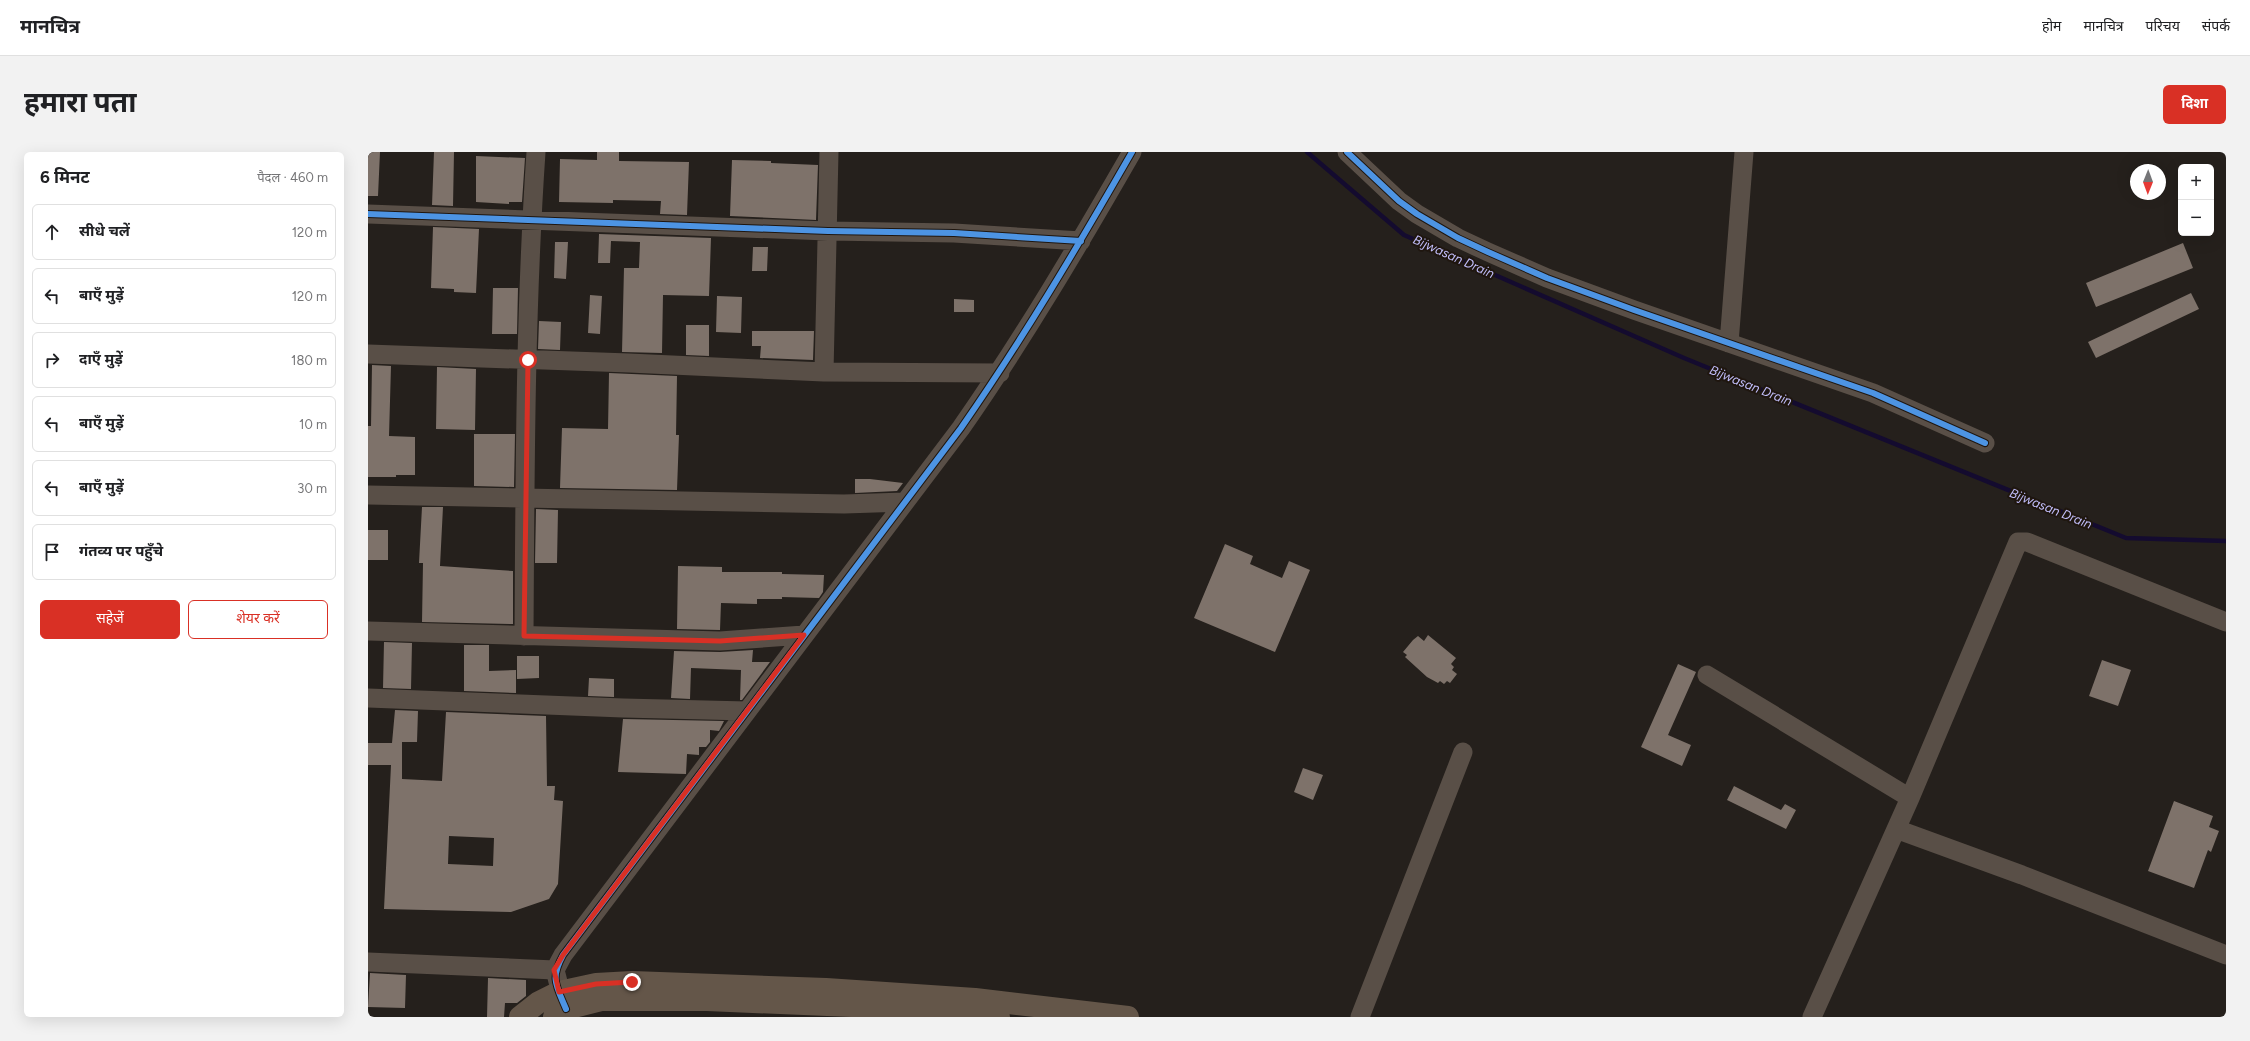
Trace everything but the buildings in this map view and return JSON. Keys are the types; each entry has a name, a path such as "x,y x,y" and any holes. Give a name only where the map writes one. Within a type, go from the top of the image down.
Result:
{"main road":[{"path":"559,1006 596,984 632,982 826,989 975,999 1128,1017"},
{"path":"520,1017 539,1002 559,1006 601,1000 707,1000 875,1007 999,1017"}],"street":[{"path":"524,636 525,499 531,220 536,152"},
{"path":"824,372 829,152"},
{"path":"559,1006 554,970 563,955 905,502 1000,373 1081,240 1132,152"},
{"path":"1347,152 1399,201 1417,214 1458,238 1547,278 1873,393 1985,442"},
{"path":"1729,342 1744,152"},
{"path":"368,214 828,231 954,233 1081,240"},
{"path":"368,354 824,372 1000,373"},
{"path":"368,495 844,504 905,502"},
{"path":"1812,1017 1910,798 2018,542 2024,541 2226,622"},
{"path":"368,631 720,641 804,635"},
{"path":"1708,675 1910,798"},
{"path":"368,698 615,708 747,710"},
{"path":"1360,1017 1463,752"},
{"path":"1896,829 2022,875 2226,956"},
{"path":"368,962 554,970"}],"waterway":[{"name":"Bijwasan Drain","path":"1307,152 1404,235 1684,358 2126,538 2226,541"}],"cycle path":[{"path":"566,1009 559,994 556,982 557,970 563,955 961,428 1050,292 1132,152"},
{"path":"1347,152 1399,201 1417,214 1458,238 1488,252 1547,278 1634,310 1873,393 1985,443"},
{"path":"368,214 828,231 954,233 1081,241"}],"route":[{"path":"528,360 524,636 720,641 804,635 563,955 554,970 559,992 596,984 632,982"}]}
